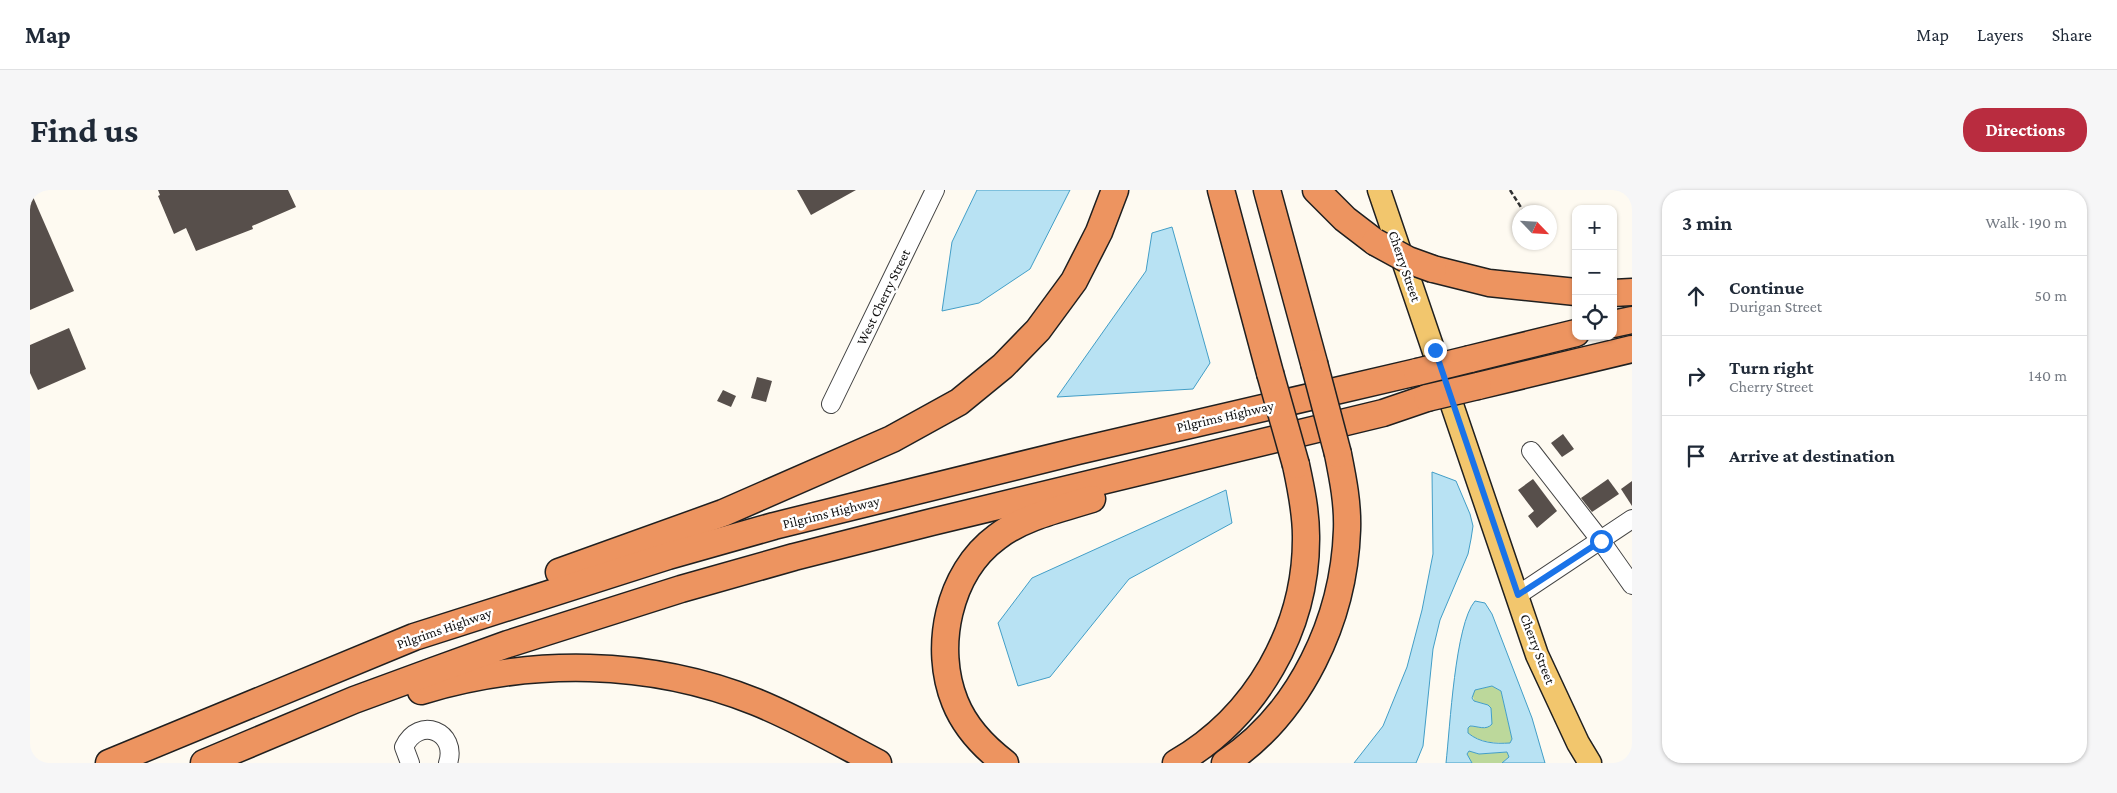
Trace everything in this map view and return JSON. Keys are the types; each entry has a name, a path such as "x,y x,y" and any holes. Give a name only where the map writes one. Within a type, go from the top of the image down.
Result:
{"highway":[{"path":"414,636 479,602 723,513 892,439 959,402 1003,366 1038,330 1074,281 1099,232 1115,190"},
{"path":"1176,763 1232,721 1264,680 1285,642 1299,602 1306,558 1305,517 1296,465 1221,190"},
{"path":"1225,763 1253,740 1282,708 1296,690 1312,663 1324,636 1341,585 1346,538 1346,505 1338,454 1266,190"},
{"path":"1316,190 1345,219 1375,242 1408,260 1432,269 1489,282 1572,292"},
{"path":"1617,293 1632,292"},
{"path":"1617,323 1632,320"},
{"name":"Pilgrims Highway","path":"109,763 414,636 668,556 774,526 1236,413 1572,335"},
{"path":"204,763 354,700 508,644 681,589 794,557 923,524 1383,413 1427,398 1632,349"},
{"path":"1005,763 991,752 968,726 950,687 947,669 946,635 951,605 965,574 986,546 1009,529 1026,521 1102,496 1152,469"},
{"path":"354,700 415,693 440,685 507,672 577,667 615,668 678,678 749,700 820,733 878,763"}],"main road":[{"name":"Cherry Street","path":"1379,190 1537,655 1574,735 1590,763"}],"street":[{"name":"West Cherry Street","path":"831,404 935,190"},
{"path":"1531,451 1601,541 1632,585"},
{"path":"1518,595 1632,519"},
{"path":"410,763 404,747 413,734 422,729 432,730 441,734 448,745 450,757 448,763"}],"path":[{"path":"1510,190 1520,205"}],"green space":[{"path":"1492,686 1501,691 1512,739 1510,743 1483,741 1468,733 1470,726 1485,728 1488,705 1474,701 1472,693 1475,690"},
{"path":"1469,751 1479,754 1507,752 1509,757 1502,763 1472,763 1467,754"}],"water":[{"path":"977,190 1070,190 1030,269 979,303 942,311 952,242"},
{"path":"1172,227 1210,363 1193,389 1057,397 1146,271 1152,233"},
{"path":"1432,472 1456,481 1473,526 1468,554 1440,620 1433,649 1423,746 1416,763 1354,763 1383,726 1407,667 1422,610 1433,554"},
{"path":"1226,490 1232,523 1129,579 1050,677 1018,686 998,623 1032,578"},
{"path":"1475,601 1485,603 1492,614 1532,718 1545,763 1502,763 1509,757 1507,752 1479,754 1469,751 1467,754 1472,763 1446,763 1454,678 1468,613","holes":["1492,686 1501,691 1512,739 1510,743 1488,742 1468,733 1470,726 1485,728 1492,724 1491,708 1488,705 1474,701 1472,698 1475,690"]}],"building":[{"path":"30,190 74,291 30,310"},
{"path":"158,190 288,190 296,207 252,226 253,229 196,251 186,228 174,234 158,196 160,195"},
{"path":"797,190 856,190 811,215"},
{"path":"69,328 86,369 38,390 30,373 30,345"},
{"path":"757,377 772,381 766,402 751,398"},
{"path":"723,390 736,396 731,407 717,401"},
{"path":"1563,434 1574,449 1562,457 1551,443"},
{"path":"1533,479 1557,511 1537,528 1528,516 1534,511 1518,490"},
{"path":"1608,479 1619,494 1592,512 1581,498"},
{"path":"1632,481 1632,506 1621,489"}],"route":[{"path":"1435,350 1518,595 1601,541"}]}
